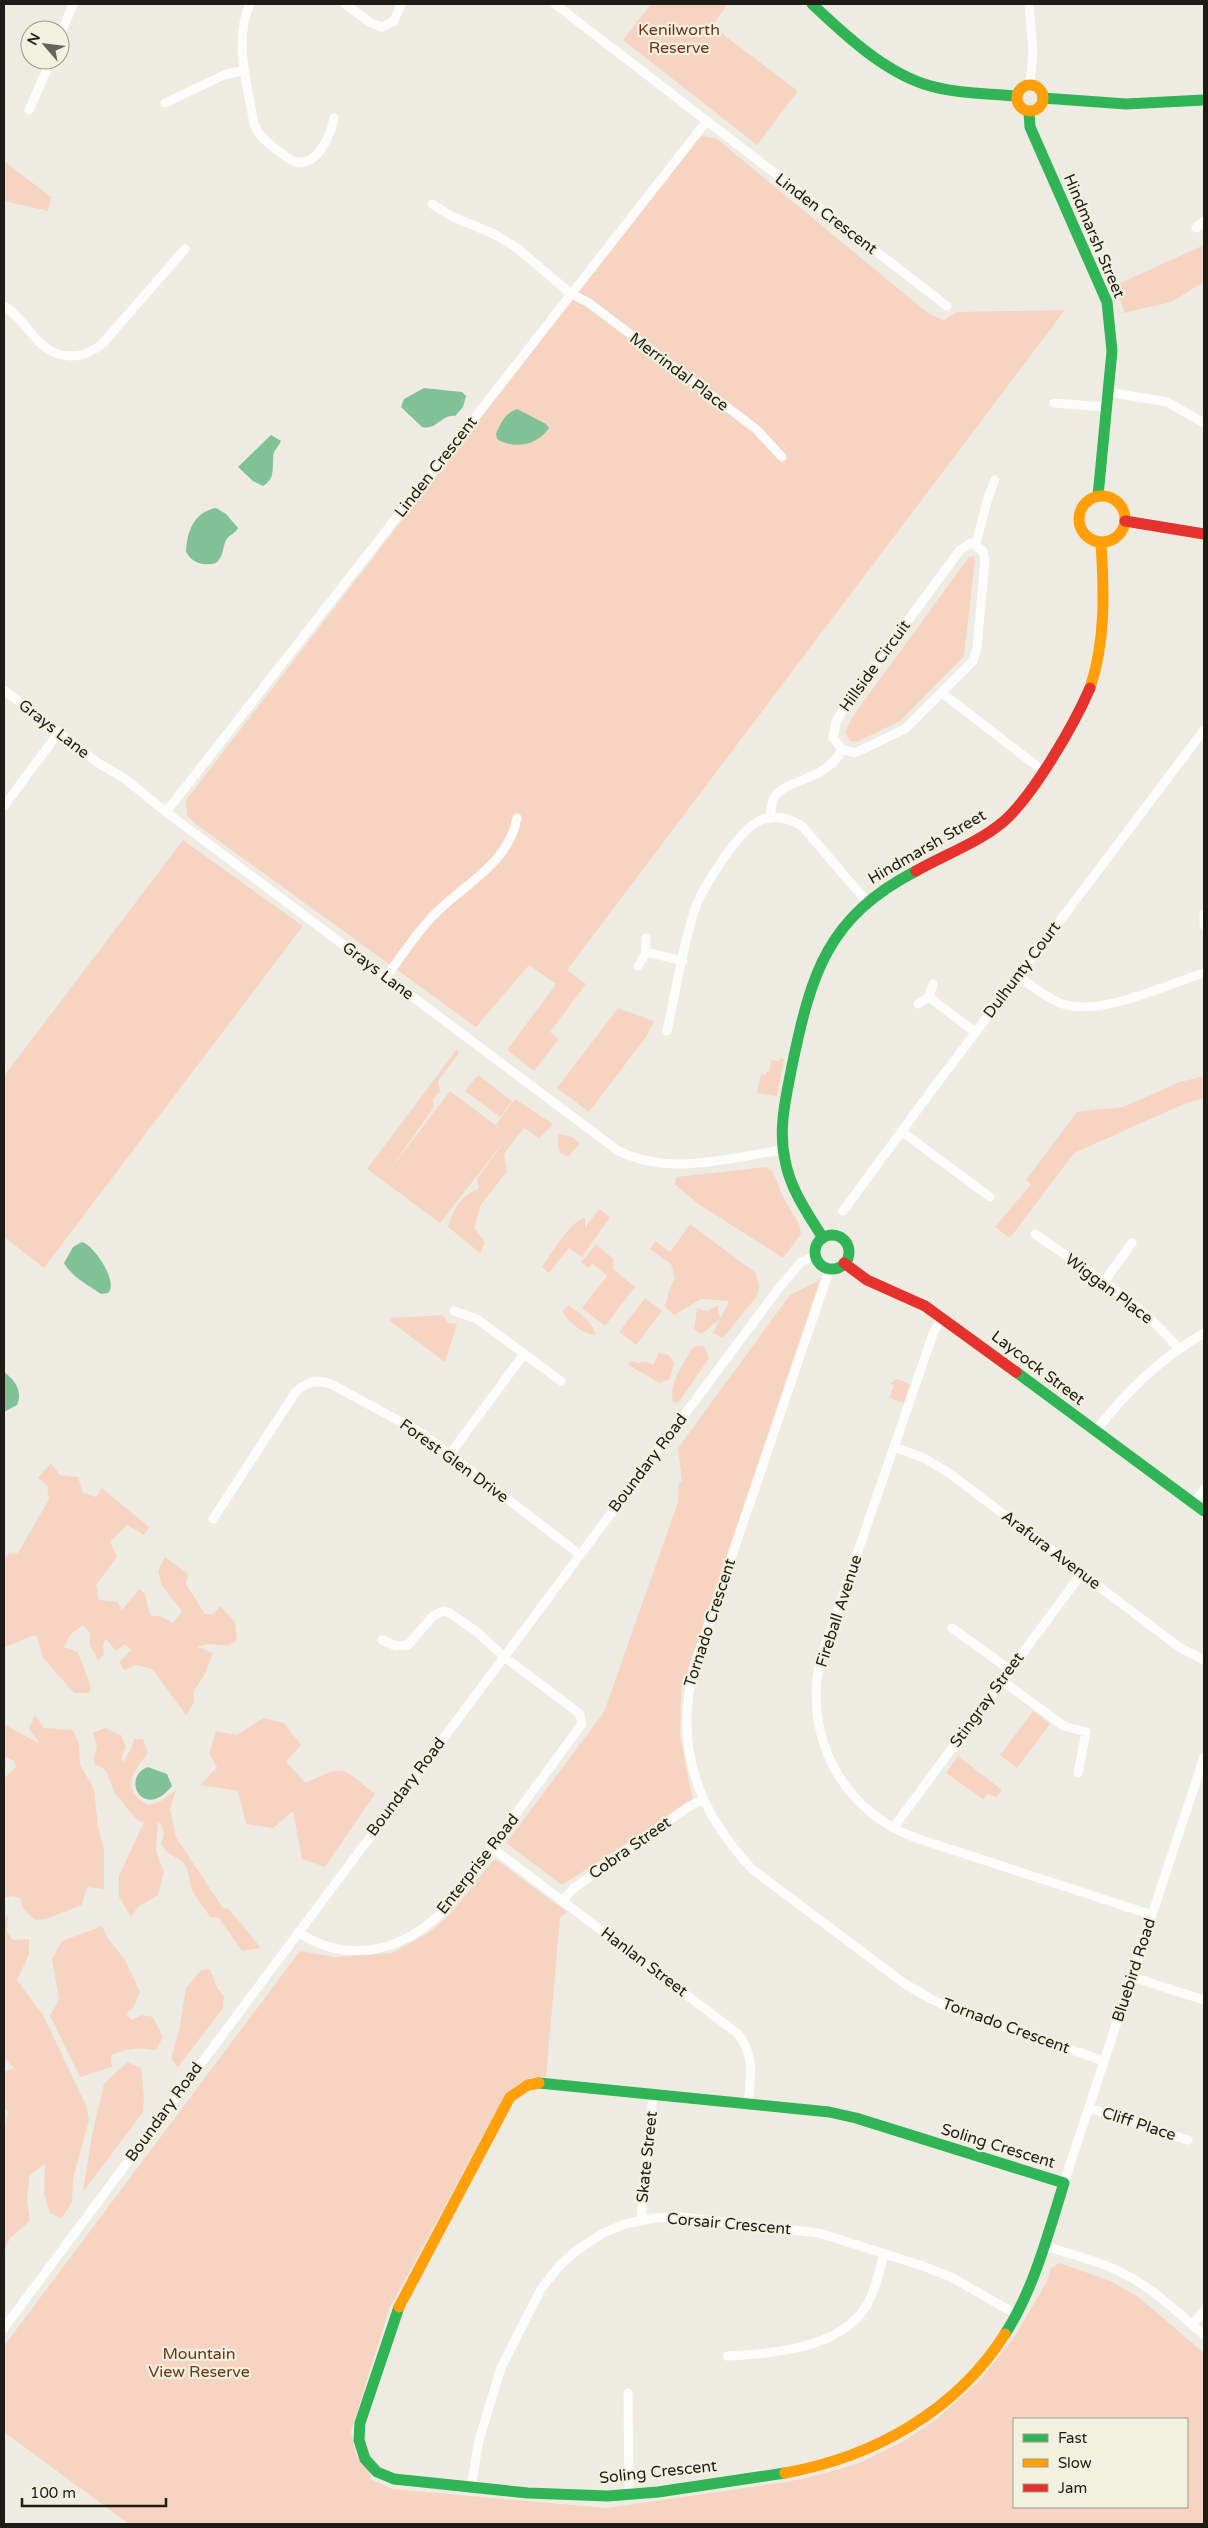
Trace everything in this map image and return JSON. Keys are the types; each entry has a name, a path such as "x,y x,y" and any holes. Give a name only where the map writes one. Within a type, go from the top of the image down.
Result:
{"street":[{"path":"66,20 73,4"},
{"path":"250,4 243,24 245,70 255,128 263,138 291,160 305,162 314,157 331,133 334,118"},
{"path":"345,4 371,23 387,31 394,21 401,4"},
{"name":"Linden Crescent","path":"555,4 947,306"},
{"path":"812,4 851,37 899,72 917,81 943,88 1016,96"},
{"path":"1029,4 1033,51 1030,85"},
{"path":"29,110 47,70"},
{"path":"165,103 224,75 245,70"},
{"path":"1030,85 1040,90 1043,98 1040,106 1029,112 1020,108 1016,96 1020,89 1030,85"},
{"path":"1043,98 1126,104 1204,100"},
{"name":"Hindmarsh Street","path":"1029,112 1030,127 1092,264 1106,301 1112,340 1098,496"},
{"name":"Linden Crescent","path":"166,812 706,122"},
{"name":"Merrindal Place","path":"432,204 451,216 494,234 517,248 570,294 589,303 756,430 782,457"},
{"path":"1196,228 1204,221"},
{"path":"4,306 16,315 37,342 50,352 67,356 86,353 103,343 185,248"},
{"path":"1108,392 1167,402 1204,423"},
{"path":"1054,403 1106,407"},
{"path":"770,818 772,801 778,793 829,767 837,760 842,749 855,753 910,726 970,666 977,648 985,560 983,551 976,544 987,501 995,480"},
{"path":"1098,496 1114,499 1120,505 1125,521 1119,534 1108,541 1101,542 1086,537 1082,531 1078,516 1085,503 1098,496"},
{"path":"1125,521 1204,534"},
{"name":"Hindmarsh Street","path":"823,1238 793,1184 782,1150 784,1108 813,978 824,955 838,933 867,902 889,886 1000,824 1021,804 1082,706 1099,659 1104,612 1101,542"},
{"name":"Hillside Circuit","path":"842,749 835,743 833,734 836,722 845,706 960,550 968,544 976,544"},
{"name":"Grays Lane","path":"4,690 98,763 124,778 166,812 605,1142 629,1156 668,1165 782,1150"},
{"path":"942,694 1042,770"},
{"name":"Dulhunty Court","path":"843,1211 975,1032 1204,730"},
{"path":"4,806 59,732"},
{"path":"386,977 439,910 481,876 496,860 513,836 517,818"},
{"path":"666,1031 692,917 708,882 744,833 755,823 770,818 791,820 802,826 867,902"},
{"path":"1204,914 1204,925"},
{"path":"638,966 646,952 646,938"},
{"path":"646,952 682,961"},
{"path":"1018,976 1056,1001 1085,1008 1107,1004 1204,973"},
{"path":"918,1004 929,997 933,984"},
{"path":"929,997 975,1032"},
{"path":"901,1131 990,1198"},
{"name":"Wiggan Place","path":"1035,1234 1103,1283 1160,1328 1178,1348"},
{"path":"833,1235 843,1239 849,1248 847,1259 844,1263 830,1268 821,1264 816,1255 816,1248 823,1238 833,1235"},
{"path":"1103,1283 1132,1244"},
{"name":"Boundary Road","path":"4,2328 786,1278 802,1262 816,1255"},
{"name":"Laycock Street","path":"844,1263 867,1280 925,1306 942,1317 1204,1511"},
{"name":"Tornado Crescent","path":"830,1268 697,1658 688,1690 685,1716 689,1755 702,1800 720,1830 752,1869 905,1984 957,2011 1104,2061"},
{"path":"454,1311 477,1319 561,1381"},
{"name":"Fireball Avenue","path":"942,1317 933,1334 823,1652 817,1678 816,1699 823,1743 835,1770 860,1803 893,1828 916,1838 1152,1915"},
{"path":"1096,1431 1132,1388 1178,1348 1204,1333"},
{"path":"450,1454 524,1354"},
{"name":"Forest Glen Drive","path":"213,1519 292,1397 300,1388 308,1383 318,1381 333,1385 415,1429 579,1554"},
{"name":"Arafura Avenue","path":"894,1448 924,1458 949,1473 1179,1647 1204,1660"},
{"path":"1194,1503 1204,1489"},
{"name":"Stingray Street","path":"893,1828 1082,1573"},
{"path":"382,1640 396,1646 408,1645 433,1616 446,1611 454,1614 476,1631 503,1656"},
{"path":"952,1628 1009,1669"},
{"name":"Enterprise Road","path":"298,1932 316,1944 345,1950 380,1948 406,1939 421,1931 442,1912 579,1731 582,1724 580,1715 575,1710 503,1656"},
{"path":"1001,1680 1057,1721 1071,1728 1086,1732 1078,1773"},
{"name":"Bluebird Road","path":"1064,2183 1204,1757"},
{"name":"Cobra Street","path":"562,1901 574,1888 688,1807 702,1800"},
{"name":"Hanlan Street","path":"492,1847 737,2033 746,2046 751,2062 748,2103"},
{"path":"1132,1978 1204,2000"},
{"name":"Soling Crescent","path":"539,2083 653,2095 820,2110 847,2115 1064,2183 1035,2273 1016,2314 997,2347 974,2374 923,2418 875,2445 842,2459 771,2476 629,2495 545,2493 394,2479 377,2472 363,2454 359,2440 359,2428 394,2316 506,2106 519,2090 539,2083"},
{"name":"Skate Street","path":"641,2220 653,2095"},
{"name":"Cliff Place","path":"1089,2108 1188,2140"},
{"name":"Corsair Crescent","path":"471,2486 479,2440 501,2368 544,2284 560,2265 584,2244 614,2228 641,2220 679,2217 799,2230 825,2235 951,2277 1016,2314"},
{"path":"1044,2246 1114,2269 1153,2291 1204,2335"},
{"path":"727,2356 771,2353 794,2348 820,2340 845,2328 868,2303 884,2254"},
{"path":"1192,2325 1204,2311"},
{"path":"628,2393 629,2495"}],"green space":[{"name":"Kenilworth Reserve","path":"651,4 728,4 712,26 798,91 757,145 623,40"},
{"path":"703,136 717,139 929,314 944,320 957,312 1065,310 567,970 586,984 550,1032 559,1039 534,1071 507,1050 556,984 529,965 476,1027 197,825 187,816 186,800 694,142"},
{"path":"4,161 51,197 48,211 4,201"},
{"path":"1204,245 1204,282 1171,302 1124,313 1116,285"},
{"path":"974,556 964,656 900,721 857,742 850,741 845,732 853,716 969,557"},
{"path":"183,840 303,926 44,1268 4,1237 4,1076"},
{"path":"618,1008 654,1021 646,1037 589,1112 557,1088"},
{"path":"457,1049 459,1053 438,1081 440,1091 433,1100 434,1107 389,1171 450,1091 502,1130 496,1124 515,1099 553,1124 539,1138 524,1128 504,1154 507,1172 481,1204 474,1228 485,1242 480,1253 448,1227 462,1199 479,1188 477,1179 509,1135 440,1223 367,1169"},
{"path":"780,1058 784,1059 777,1096 757,1093 761,1074 766,1075 766,1072 770,1071 771,1061 768,1059 779,1061"},
{"path":"478,1075 512,1101 500,1117 465,1091"},
{"path":"1204,1076 1204,1098 1184,1104 1074,1153 1010,1238 995,1227 1031,1184 1026,1180 1077,1112 1123,1107 1180,1082"},
{"path":"558,1134 572,1137 580,1143 568,1157 560,1153"},
{"path":"766,1167 773,1172 783,1197 799,1224 801,1234 783,1258 697,1203 674,1184 677,1177"},
{"path":"599,1209 610,1217 582,1257 569,1248 549,1273 542,1267 567,1231 579,1220 585,1218 585,1228"},
{"path":"690,1224 756,1273 759,1287 757,1296 723,1338 713,1333 720,1319 702,1334 694,1330 697,1308 707,1311 718,1305 718,1313 721,1318 729,1301 701,1299 674,1315 665,1306 675,1278 671,1264 650,1249 655,1241 670,1252"},
{"path":"596,1245 614,1259 613,1269 635,1287 605,1326 582,1308 607,1276 592,1263 589,1268 581,1262"},
{"path":"820,1280 681,1690 680,1737 693,1800 562,1885 506,1843 604,1712 678,1502 679,1483 682,1482 678,1448 790,1295"},
{"path":"645,1298 662,1311 636,1345 619,1332"},
{"path":"568,1305 589,1322 595,1335 581,1330 567,1319 562,1311"},
{"path":"443,1315 448,1323 457,1324 445,1362 390,1321 391,1318"},
{"path":"704,1346 709,1358 679,1402 673,1402 673,1387 681,1367 693,1347"},
{"path":"659,1353 669,1355 674,1363 670,1379 659,1383 627,1364 631,1361 638,1363 647,1362 653,1365"},
{"path":"897,1379 910,1384 904,1403 889,1398 894,1385 890,1384"},
{"path":"51,1463 60,1475 78,1477 83,1493 96,1497 102,1488 149,1527 144,1535 127,1525 110,1542 117,1557 96,1585 99,1600 118,1602 122,1610 139,1589 145,1594 150,1615 162,1617 173,1623 182,1611 162,1586 158,1571 165,1557 188,1574 186,1584 205,1614 214,1614 220,1606 235,1622 237,1640 229,1646 209,1644 197,1647 213,1653 206,1672 194,1691 194,1703 186,1715 152,1669 137,1665 124,1670 119,1662 131,1650 125,1644 116,1651 106,1639 103,1644 104,1655 98,1660 90,1645 90,1633 83,1625 71,1634 64,1647 78,1652 91,1687 89,1693 74,1693 43,1658 37,1635 4,1647 4,1559 8,1554 18,1553 49,1499 47,1486 38,1478"},
{"path":"1033,1711 1050,1724 1017,1768 1000,1755"},
{"path":"35,1715 44,1728 73,1730 79,1744 80,1764 94,1789 98,1827 104,1850 104,1889 87,1887 82,1905 46,1919 35,1920 23,1908 20,1898 11,1896 4,1898 4,1778 16,1767 14,1761 4,1756 4,1724 40,1744 29,1728"},
{"path":"263,1718 284,1723 301,1745 286,1762 306,1783 328,1772 342,1771 349,1773 375,1794 325,1867 302,1859 293,1811 273,1828 246,1824 238,1791 200,1785 217,1767 209,1753 216,1731 237,1735"},
{"path":"104,1728 121,1735 126,1747 121,1759 123,1762 131,1749 134,1739 143,1739 148,1753 134,1774 131,1787 134,1793 148,1805 161,1801 176,1790 170,1809 176,1837 223,1908 229,1909 261,1948 242,1951 219,1918 210,1917 192,1891 187,1868 183,1862 167,1852 161,1844 164,1835 161,1823 158,1823 156,1851 164,1872 158,1895 138,1907 131,1917 119,1897 119,1876 144,1822 138,1821 115,1794 106,1771 102,1767 95,1765 94,1757 97,1747 93,1733"},
{"path":"958,1756 1002,1790 997,1797 987,1794 983,1799 946,1773"},
{"name":"Mountain View Reserve","path":"493,1860 498,1861 567,1912 560,1918 546,2077 530,2078 507,2091 389,2309 351,2432 356,2454 372,2475 370,2479 393,2489 607,2508 787,2482 857,2464 904,2441 936,2420 979,2381 1015,2336 1047,2281 1051,2268 1060,2263 1110,2281 1137,2296 1204,2353 1204,2524 129,2524 4,2432 4,2346 300,1951 335,1957 392,1953 430,1932 452,1912"},
{"path":"8,1914 7,1931 13,1940 29,1939 29,1954 17,1980 43,2015 86,2105 89,2120 73,2179 72,2202 61,2219 50,2213 44,2193 45,2164 30,2175 27,2198 30,2221 10,2238 4,2252 4,2128 8,2113 4,2107 4,2072 14,2068 4,2058 4,1919"},
{"path":"102,1926 107,1937 125,1960 140,1992 133,2008 126,2014 132,2020 142,2015 153,2017 163,2037 156,2050 133,2049 111,2055 112,2067 80,2077 50,2016 59,1999 52,1959 62,1941"},
{"path":"210,1969 217,1988 224,1996 223,2008 178,2067 171,2059 179,2031 186,1988 201,1970"},
{"path":"127,2062 141,2068 144,2097 143,2112 83,2192 92,2135 104,2084"}],"shaded area":[{"path":"424,388 462,392 466,396 463,407 455,416 446,417 431,427 422,427 401,407 404,399"},
{"path":"517,409 546,424 549,428 539,438 525,444 511,444 497,439 496,434 504,419 509,413"},
{"path":"271,435 281,441 274,452 272,475 263,486 253,481 238,467"},
{"path":"216,508 226,514 238,528 226,540 222,555 216,563 195,562 186,552 190,530 197,518 208,510"},
{"path":"82,1242 93,1250 104,1265 111,1288 108,1293 101,1294 86,1284 76,1277 64,1263 73,1247"},
{"path":"4,1372 15,1382 19,1400 17,1405 4,1412"},
{"path":"148,1767 167,1774 172,1786 161,1796 152,1800 144,1798 139,1794 136,1787 136,1779 140,1772"}],"traffic: fast":[{"path":"812,4 864,50 908,78 947,90 1016,96"},
{"path":"1043,98 1126,104 1204,100"},
{"path":"1029,112 1030,127 1107,302 1112,351 1098,496"},
{"path":"823,1238 795,1191 787,1171 783,1148 782,1136 787,1089 799,1033 816,976 828,951 843,929 862,908 886,889 916,871"},
{"path":"832,1235 844,1240 849,1252 844,1264 832,1269 820,1264 815,1252 820,1240 832,1235"},
{"path":"1016,1372 1204,1511"},
{"path":"539,2083 829,2112 856,2118 1064,2183 1032,2280 1005,2334"},
{"path":"399,2307 360,2423 359,2440 365,2459 377,2472 394,2479 528,2493 608,2496 658,2492 785,2473"}],"traffic: slow":[{"path":"1030,85 1039,89 1043,98 1039,107 1030,111 1021,107 1017,98 1021,89 1030,85"},
{"path":"1098,496 1106,496 1115,500 1121,506 1125,519 1121,532 1115,538 1106,542 1098,542 1089,538 1083,532 1079,523 1079,515 1083,506 1089,500 1098,496"},
{"path":"1090,688 1099,652 1103,615 1101,542"},
{"path":"399,2307 510,2097 528,2085 539,2083"},
{"path":"785,2473 818,2466 850,2455 881,2442 910,2426 937,2408 962,2386 985,2361 1005,2334"}],"traffic: jam":[{"path":"1125,521 1204,534"},
{"path":"916,871 983,836 1003,822 1015,810 1052,759 1090,688"},
{"path":"844,1263 867,1280 925,1306 1016,1372"}]}
